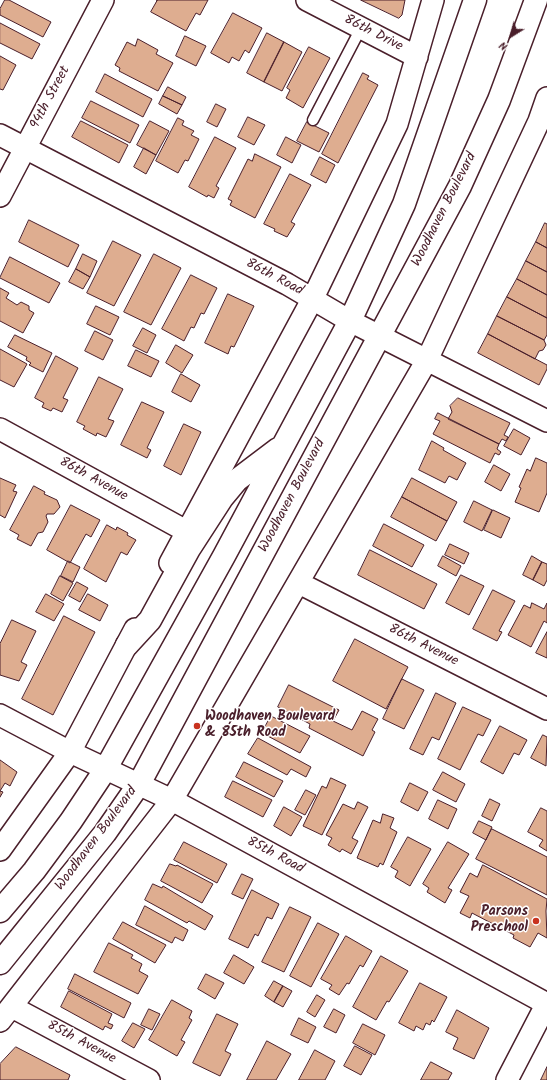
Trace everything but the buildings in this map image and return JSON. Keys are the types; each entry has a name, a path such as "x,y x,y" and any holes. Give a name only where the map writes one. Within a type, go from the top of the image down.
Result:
{"main road":[{"path":"0,911 34,871 71,821 105,770 285,443 350,321 404,204 475,0"},
{"name":"Woodhaven Boulevard","path":"0,962 105,833 139,784 460,186 499,100 536,0"},
{"path":"127,645 150,620 189,549 222,498 237,480 285,443"}],"street":[{"name":"94th Street","path":"0,196 103,0"},
{"name":"86th Drive","path":"307,0 417,57"},
{"path":"0,850 70,752 186,531 313,298 397,124 433,0"},
{"path":"6,1014 172,800 427,360 543,123 547,98"},
{"name":"86th Road","path":"0,135 313,298 350,321 547,421"},
{"name":"86th Avenue","path":"0,429 186,531"},
{"name":"86th Avenue","path":"299,583 547,709"},
{"name":"85th Road","path":"0,715 105,770 172,800 547,1003"},
{"path":"507,1080 547,1003"},
{"name":"85th Avenue","path":"6,1014 149,1080"}],"lane":[{"path":"313,120 361,28"}],"place":[{"name":"Woodhaven Boulevard & 85th Road","path":"197,726"},
{"name":"Parsons Preschool","path":"536,921"}]}
